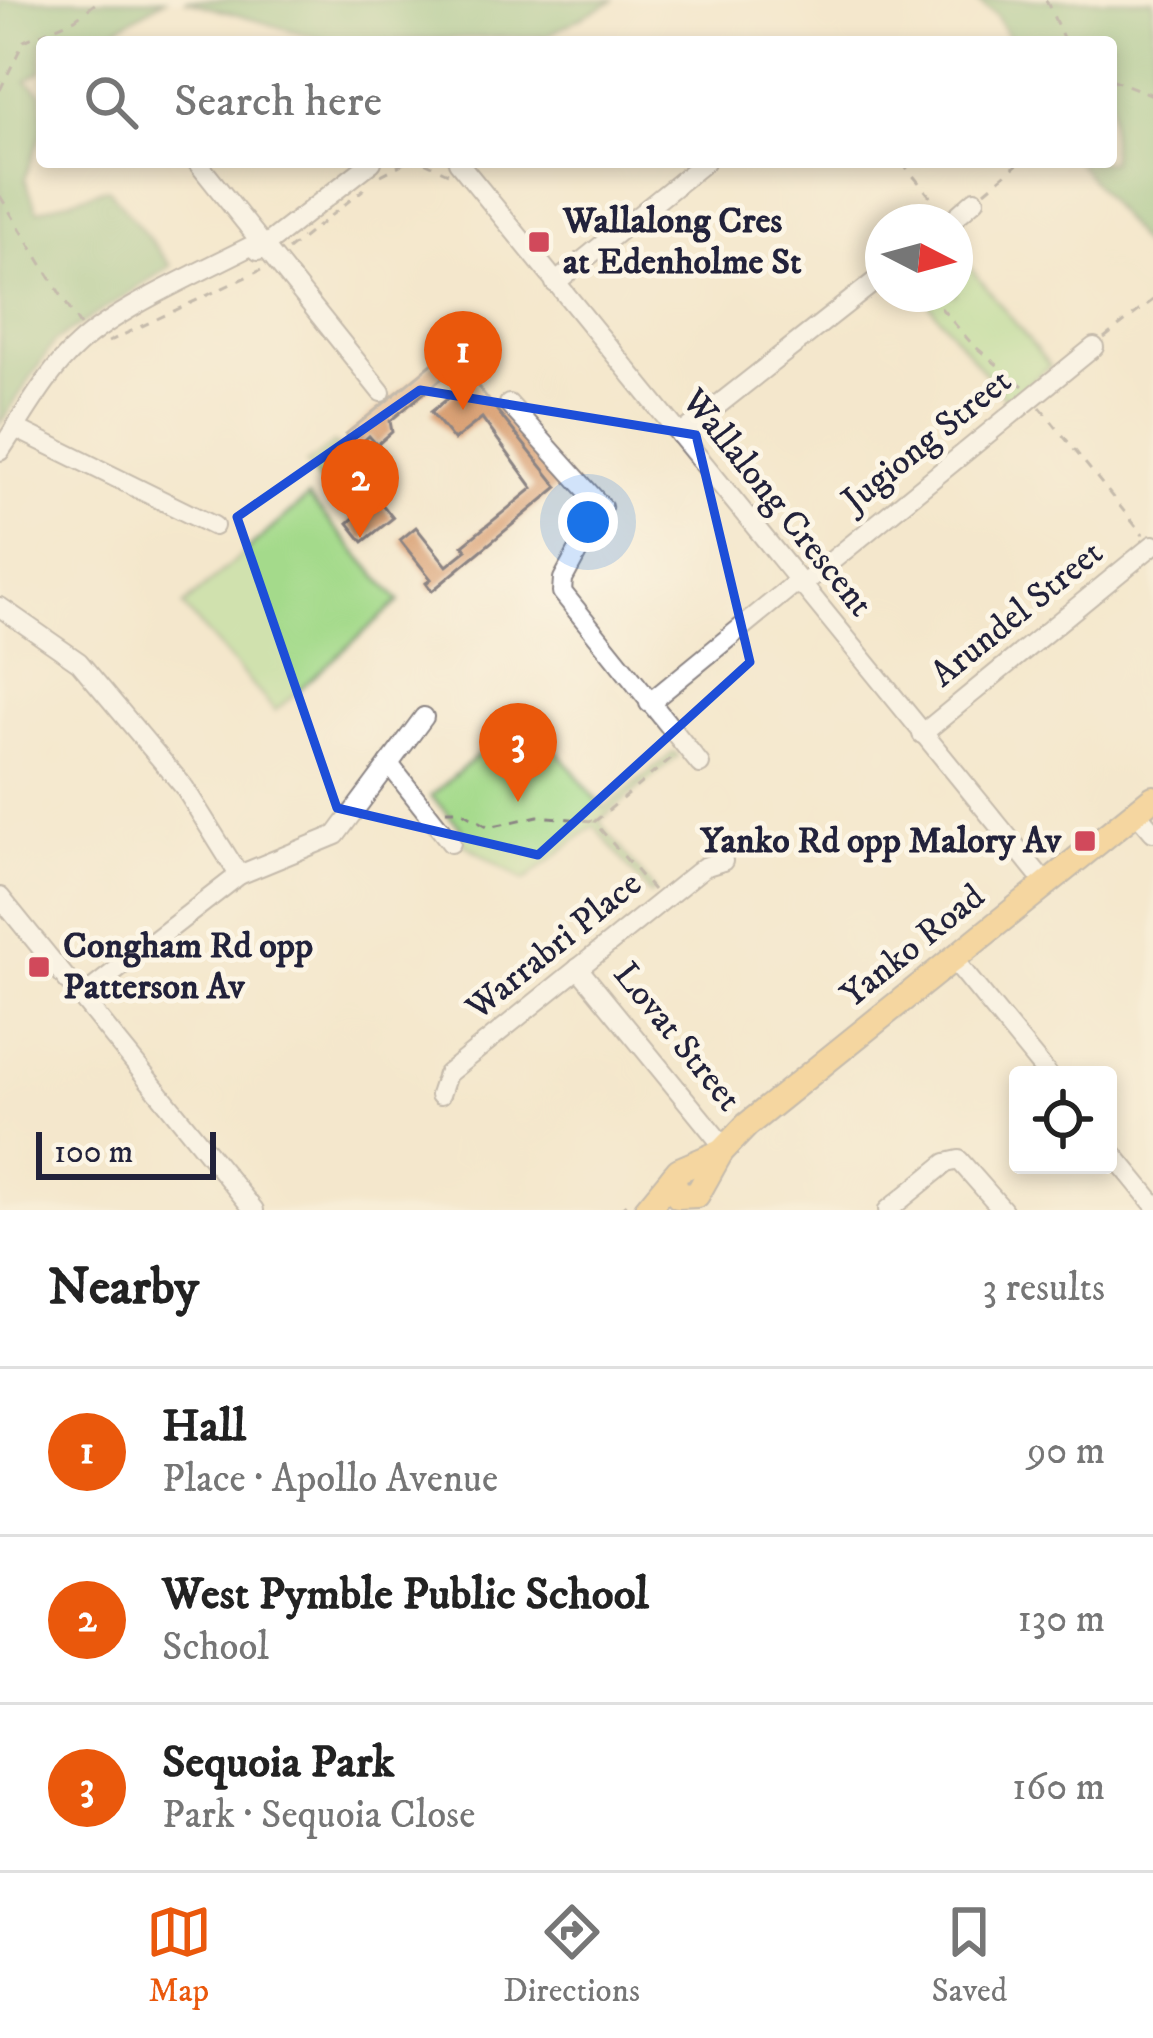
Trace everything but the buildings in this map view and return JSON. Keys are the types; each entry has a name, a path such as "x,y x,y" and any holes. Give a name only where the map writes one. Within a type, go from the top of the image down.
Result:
{"main road":[{"name":"Yanko Road","path":"648,1210 691,1192 723,1150 1144,805"}],"street":[{"path":"202,168 381,392"},
{"name":"Wallalong Crescent","path":"463,168 1047,885"},
{"path":"555,283 699,168"},
{"path":"0,451 58,366 173,290 249,248 262,246 376,169"},
{"path":"970,204 975,200"},
{"path":"680,435 865,289"},
{"name":"Jugiong Street","path":"649,703 1094,346"},
{"path":"509,404 602,507 562,579 562,592 700,764"},
{"path":"16,428 214,526"},
{"name":"Arundel Street","path":"922,734 1152,546"},
{"path":"0,607 79,662 184,787 239,875"},
{"path":"82,998 239,875 336,835 424,717"},
{"path":"389,764 451,843"},
{"path":"1144,805 1153,832"},
{"name":"Warrabri Place","path":"440,1094 447,1074 704,867 723,861"},
{"path":"0,897 254,1210"},
{"path":"954,960 1041,1066"},
{"name":"Lovat Street","path":"578,968 723,1150"},
{"path":"1117,1159 1153,1203"},
{"path":"888,1210 946,1163 959,1160 1003,1210"}],"path":[{"path":"0,90 24,40 75,19 100,0"},
{"path":"1046,0 1062,36"},
{"path":"1117,81 1153,94"},
{"path":"907,168 936,204"},
{"path":"975,200 1013,168"},
{"path":"284,253 364,189"},
{"path":"0,196 92,342 251,271 272,275"},
{"path":"1094,346 1153,299"},
{"path":"944,312 1032,398 1152,546"},
{"path":"594,821 685,746"},
{"path":"428,809 459,810 489,827 538,816 594,821 662,901"}],"highlighted area":[{"path":"420,390 696,435 750,662 538,855 337,808 237,517"}],"green space":[{"path":"0,0 165,0 102,36 36,36 36,75 26,81 36,88 36,148 25,178 37,211 108,188 171,266 55,341 0,424"},
{"path":"184,0 615,0 546,36 312,36"},
{"path":"975,0 1153,0 1153,258 1082,168 1117,168 1117,36 1008,36 996,15"},
{"path":"973,271 1050,366 1007,401 935,312 973,312"},
{"path":"334,443 368,487 341,509 306,464"},
{"path":"308,497 399,601 275,711 183,606"},
{"path":"526,713 604,809 674,752 678,756 599,821 654,890 650,894 594,825 524,881 463,843 460,827 431,796"}],"place":[{"name":"Wallalong Cres at Edenholme St","path":"539,242"},
{"name":"Hall","path":"463,410"},
{"name":"West Pymble Public School","path":"360,538"},
{"name":"Sequoia Park","path":"518,802"},
{"name":"Yanko Rd opp Malory Av","path":"1085,841"},
{"name":"Congham Rd opp Patterson Av","path":"39,967"}]}
